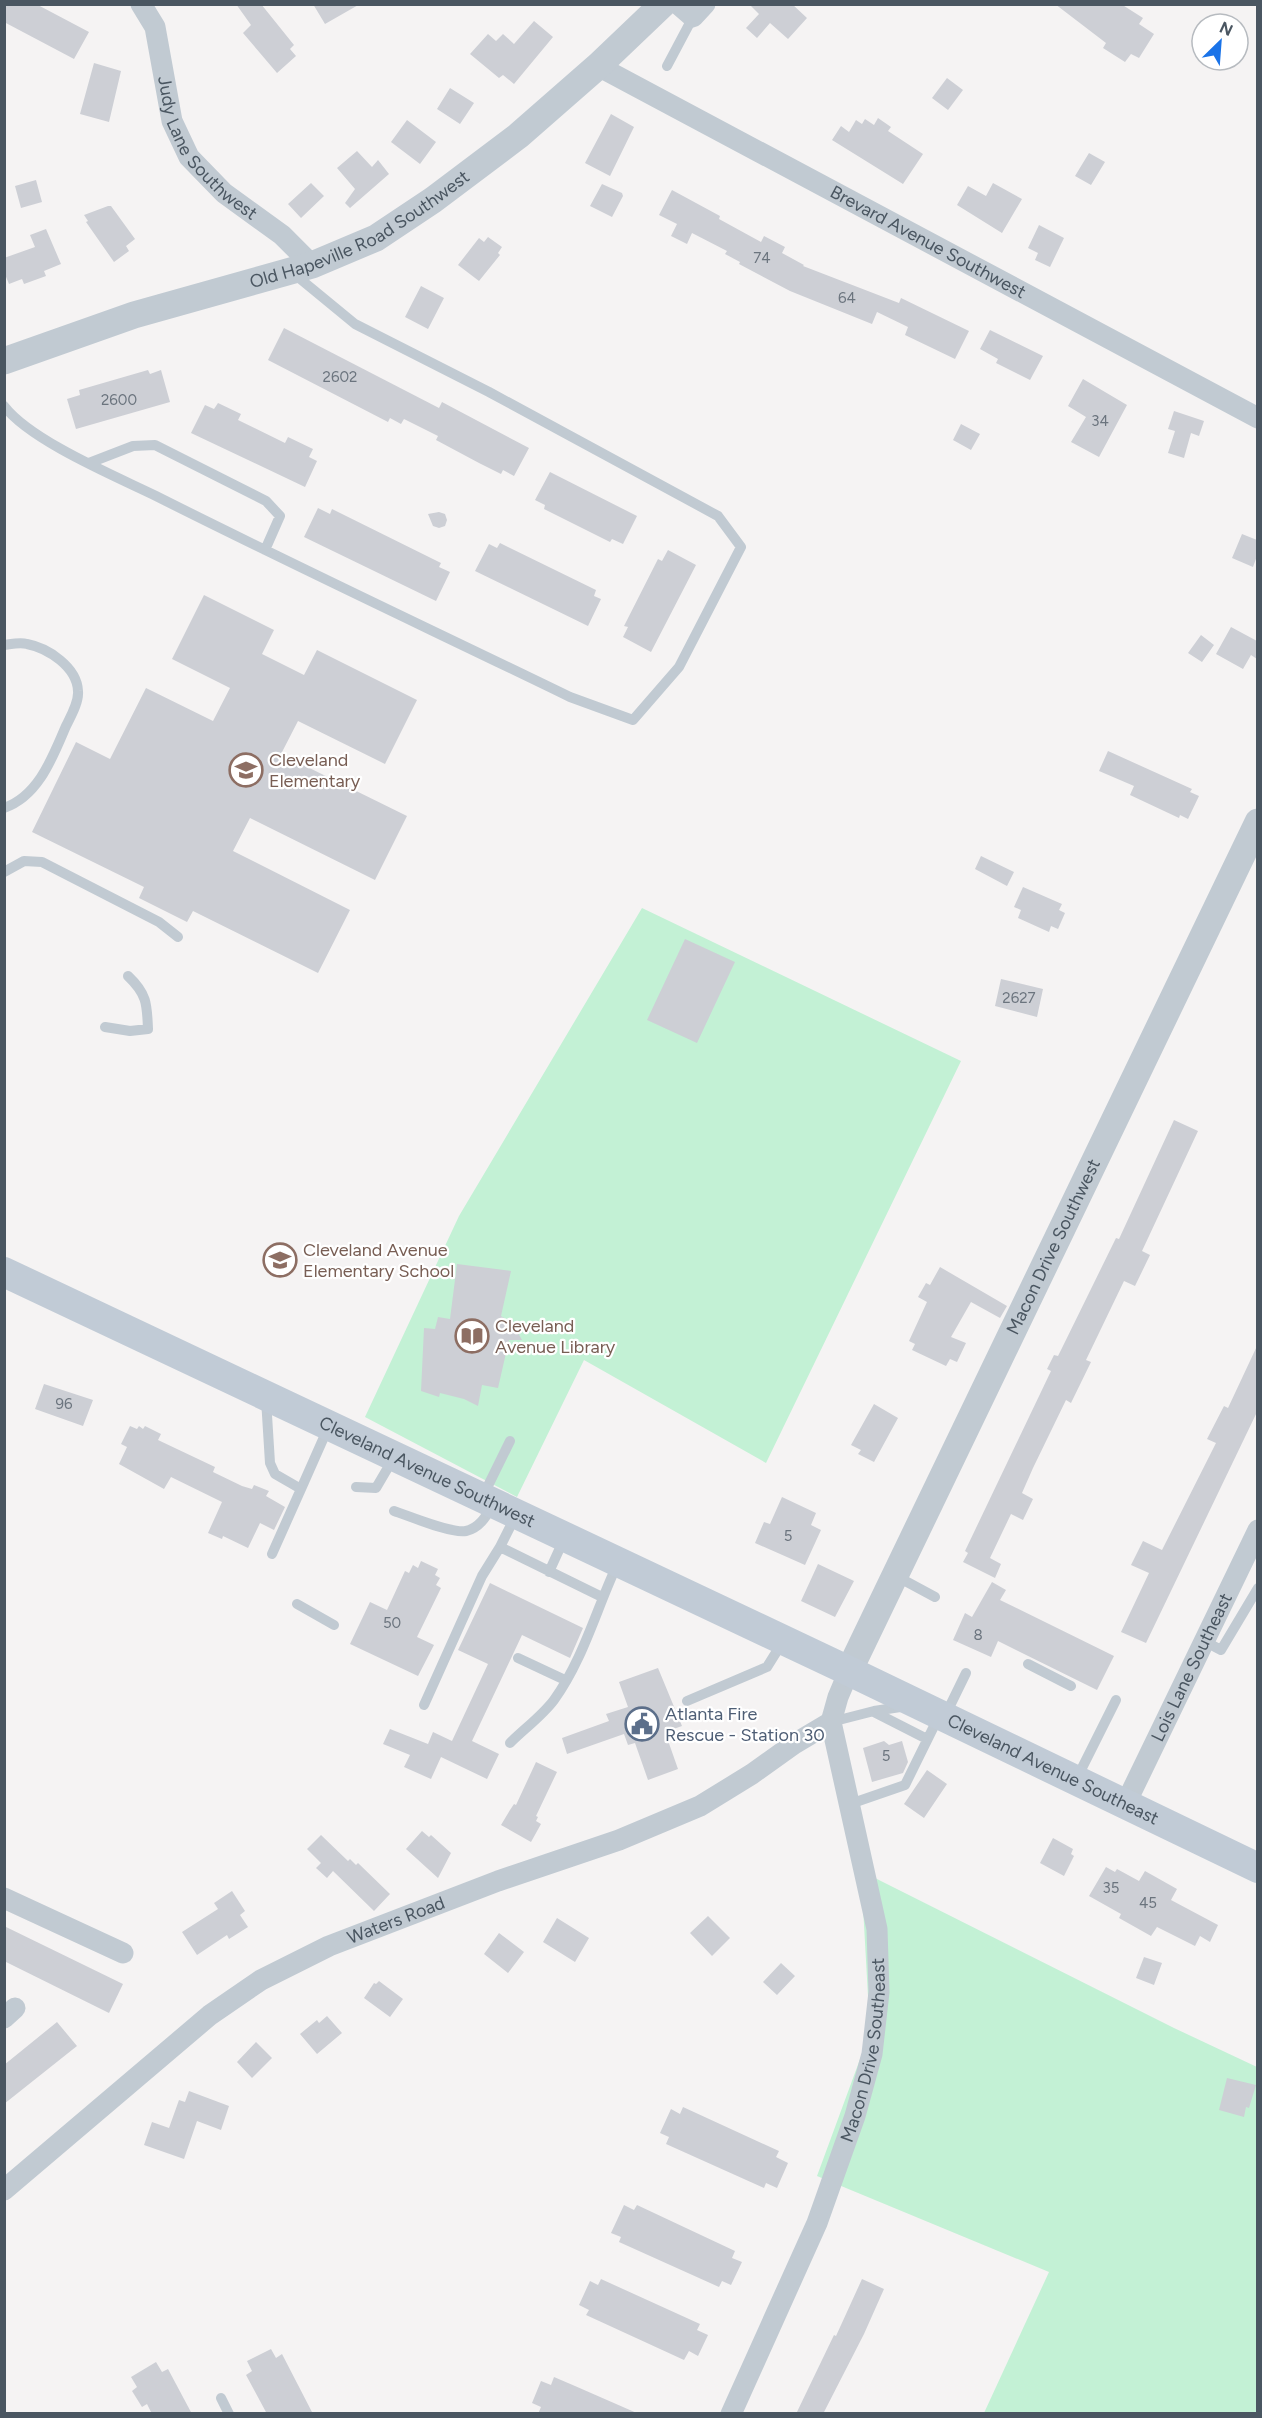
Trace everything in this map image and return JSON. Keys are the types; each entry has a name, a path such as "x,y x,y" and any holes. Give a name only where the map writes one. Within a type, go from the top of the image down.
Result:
{"main road":[{"name":"Cleveland Avenue Southwest","path":"4,1272 849,1671"},
{"name":"Cleveland Avenue Southeast","path":"849,1671 932,1719 995,1734 1038,1754 1076,1781 1257,1868"}],"street":[{"name":"Judy Lane Southwest","path":"141,4 156,27 172,121 189,157 224,193 282,235 300,267"},
{"name":"Old Hapeville Road Southwest","path":"4,361 134,315 300,267 376,238 433,200 518,136 598,66 663,4"},
{"name":"Brevard Avenue Southwest","path":"598,66 1257,418"},
{"name":"Macon Drive Southwest","path":"849,1671 1257,822"},
{"name":"Lois Lane Southeast","path":"1125,1804 1257,1530"},
{"name":"Macon Drive Southeast","path":"731,2414 818,2223 855,2116 872,2054 879,1992 877,1929 831,1722 849,1671"},
{"name":"Waters Road","path":"4,2190 210,2015 261,1980 329,1946 498,1881 619,1840 700,1806 831,1722"},
{"path":"4,1898 123,1953"}],"lane":[{"path":"667,66 692,9"},
{"path":"4,406 14,418 89,463 570,697 633,720 679,667 741,547 718,516 489,392 356,324 300,267"},
{"path":"89,463 133,446 155,445 266,501 280,516 265,550"},
{"path":"4,645 26,643 52,652 71,673 78,690 75,705 48,770 26,795 4,808"},
{"path":"4,872 24,861 42,862 159,922 178,937"},
{"path":"105,1027 130,1031 148,1029 147,1004 142,988 128,976"},
{"path":"266,1395 270,1462 275,1474 301,1489"},
{"path":"272,1554 329,1425"},
{"path":"424,1705 483,1576 500,1547 498,1505 510,1441"},
{"path":"356,1487 376,1488 395,1456"},
{"path":"394,1511 444,1528 465,1531 485,1520 498,1505"},
{"path":"549,1572 566,1537"},
{"path":"500,1547 602,1597"},
{"path":"510,1743 553,1701 591,1631 602,1597 618,1562"},
{"path":"895,1575 935,1597"},
{"path":"1204,1641 1221,1650 1257,1588"},
{"path":"297,1604 334,1624"},
{"path":"687,1701 767,1667 783,1640"},
{"path":"518,1658 565,1680"},
{"path":"1028,1664 1071,1686"},
{"path":"850,1804 905,1785 932,1719 966,1673"},
{"path":"1076,1781 1116,1700"},
{"path":"831,1722 874,1711 932,1719"},
{"path":"874,1711 932,1719"},
{"path":"221,2398 229,2414"}],"green space":[{"path":"642,908 961,1061 766,1463 584,1360 517,1497 365,1417 459,1216"},
{"path":"861,1871 1174,2028 1257,2067 1257,2413 984,2413 1049,2272 817,2176 870,2032"}],"building":[{"path":"4,4 36,4 89,32 74,59 4,22"},
{"path":"236,4 261,4 294,45 290,49 296,56 277,73 243,33 251,25"},
{"path":"313,4 360,4 325,24"},
{"path":"749,4 792,4 807,18 788,39 770,23 757,38 746,28 759,14"},
{"path":"1055,4 1121,4 1143,18 1139,24 1154,34 1139,58 1131,54 1125,62 1103,48 1106,43"},
{"path":"534,21 553,37 514,84 503,75 499,78 470,54 488,34 496,41 503,34 514,44"},
{"path":"94,63 121,71 109,122 80,114"},
{"path":"947,78 963,90 948,110 932,98"},
{"path":"450,88 474,103 460,124 437,109"},
{"path":"611,114 634,127 610,176 585,163"},
{"path":"878,118 891,127 888,131 923,154 903,184 832,140 841,126 849,132 856,120 862,124 865,119 874,125"},
{"path":"407,120 436,142 420,164 391,142"},
{"path":"357,151 372,167 378,160 389,174 350,208 345,203 355,189 337,168"},
{"path":"1089,153 1105,162 1091,185 1075,176"},
{"path":"36,180 42,202 21,208 15,186"},
{"path":"311,183 324,196 301,218 288,204"},
{"path":"993,183 1022,199 1002,233 957,205 968,186 986,196"},
{"path":"602,184 622,193 623,196 612,217 590,206"},
{"path":"672,190 761,242 764,236 785,247 782,253 803,266 899,303 901,298 969,331 955,359 905,335 908,327 877,312 872,324 790,291 739,264 740,262 725,254 727,251 692,233 687,244 671,236 677,224 659,215"},
{"path":"111,206 135,239 126,246 129,251 114,262 86,222 88,221 84,215"},
{"path":"1039,225 1064,238 1050,267 1035,260 1038,253 1028,248"},
{"path":"46,229 61,264 44,271 46,276 24,284 22,279 9,284 4,272 4,258 35,247 30,235"},
{"path":"488,237 502,247 498,253 500,255 479,281 458,265 479,238 484,242"},
{"path":"421,286 444,298 428,329 405,317"},
{"path":"284,328 439,408 442,402 529,448 514,476 503,470 501,474 479,463 436,440 438,436 404,419 401,424 390,418 388,422 268,360"},
{"path":"990,330 1043,356 1030,380 996,363 998,359 980,349"},
{"path":"148,370 150,374 161,370 170,402 76,429 67,399 80,395 79,390"},
{"path":"1083,379 1127,405 1099,457 1071,442 1086,417 1068,406"},
{"path":"218,403 241,414 238,420 285,443 288,437 313,449 309,457 317,461 305,487 191,433 205,405 214,409"},
{"path":"1174,411 1204,421 1199,436 1191,433 1184,458 1168,453 1175,431 1168,429"},
{"path":"961,424 980,434 971,450 953,440"},
{"path":"550,472 637,516 623,544 612,539 610,542 544,509 545,505 535,500"},
{"path":"318,508 330,514 332,509 441,563 439,567 450,572 436,601 304,537"},
{"path":"439,512 445,514 447,520 445,526 439,528 433,526 428,514"},
{"path":"1242,534 1257,540 1257,556 1253,567 1232,558"},
{"path":"500,543 596,590 594,596 601,599 588,626 475,571 489,544 497,548"},
{"path":"668,550 696,565 651,652 623,637 628,627 624,626 658,559 662,561"},
{"name":"Cleveland Elementary","path":"204,595 274,630 262,654 304,675 317,650 417,700 385,764 298,721 281,754 407,816 375,880 250,818 233,851 350,910 318,973 193,911 187,922 139,898 144,887 32,832 76,742 110,759 146,688 213,721 230,688 172,659"},
{"path":"1231,627 1257,641 1257,659 1251,655 1243,669 1216,654"},
{"path":"1201,635 1214,645 1202,662 1188,653"},
{"path":"1108,751 1192,789 1190,792 1199,796 1188,819 1180,815 1179,818 1130,795 1134,786 1099,771"},
{"path":"981,856 1014,872 1007,886 975,869"},
{"path":"1023,887 1062,904 1059,910 1065,913 1058,929 1051,926 1049,932 1018,918 1021,910 1014,907"},
{"path":"685,939 735,962 697,1043 647,1020"},
{"path":"1001,979 1043,989 1037,1017 995,1006"},
{"path":"1174,1120 1198,1131 1142,1251 1150,1255 1135,1286 1124,1281 1086,1360 1091,1362 1071,1403 1066,1400 1033,1468 1022,1493 1033,1499 1023,1520 1011,1514 990,1558 1001,1564 995,1578 963,1562 968,1553 965,1551 1051,1371 1047,1369 1054,1355 1058,1356 1116,1238 1119,1239"},
{"name":"Cleveland Avenue Library","path":"457,1264 511,1271 501,1316 513,1324 522,1340 509,1340 498,1388 482,1385 478,1406 464,1399 440,1393 439,1397 421,1391 424,1328 435,1329 438,1317 450,1319"},
{"path":"940,1267 1007,1306 1000,1318 971,1302 951,1337 966,1343 957,1362 950,1359 946,1366 912,1350 915,1344 909,1341 927,1302 918,1297 926,1283 930,1285"},
{"path":"1257,1346 1257,1412 1146,1643 1121,1632 1149,1573 1131,1565 1143,1541 1162,1550 1216,1443 1207,1439 1224,1406 1228,1408"},
{"path":"44,1384 93,1400 83,1426 35,1409"},
{"path":"874,1404 898,1418 874,1462 858,1454 861,1450 851,1445"},
{"path":"130,1426 137,1429 139,1426 143,1429 145,1426 161,1434 158,1440 215,1467 213,1472 242,1486 252,1489 254,1485 269,1491 266,1496 285,1507 274,1530 260,1523 248,1548 223,1536 222,1539 208,1533 222,1502 171,1477 164,1489 119,1464 127,1447 121,1444"},
{"path":"782,1497 816,1513 811,1525 821,1530 805,1565 755,1543 764,1522 770,1524"},
{"path":"421,1561 438,1569 435,1575 440,1578 436,1585 441,1588 417,1637 434,1645 418,1676 350,1644 370,1602 387,1610 405,1571 409,1573 413,1565 418,1568"},
{"path":"818,1564 854,1581 835,1617 801,1601"},
{"path":"992,1582 1006,1590 1000,1600 1114,1656 1097,1690 998,1641 991,1657 953,1640 965,1613 972,1617"},
{"path":"490,1583 583,1628 570,1658 522,1635 472,1741 499,1754 487,1779 441,1757 431,1779 404,1767 410,1755 383,1744 390,1729 428,1744 433,1732 452,1741 488,1664 458,1650"},
{"name":"Atlanta Fire Rescue - Station 30","path":"658,1668 682,1726 665,1732 678,1769 648,1780 635,1743 628,1745 624,1734 567,1754 562,1738 609,1721 606,1714 628,1707 619,1682"},
{"path":"884,1741 889,1745 902,1741 908,1762 903,1773 872,1782 863,1748"},
{"path":"536,1762 557,1772 536,1816 538,1817 536,1821 541,1824 531,1842 501,1825 514,1804 516,1805"},
{"path":"927,1770 947,1784 924,1818 904,1804"},
{"path":"422,1831 429,1837 431,1835 451,1853 438,1878 406,1849"},
{"path":"321,1835 348,1861 350,1859 356,1865 358,1863 390,1894 374,1911 333,1871 327,1878 316,1868 321,1863 307,1849"},
{"path":"1053,1838 1073,1849 1071,1854 1074,1856 1064,1876 1040,1863"},
{"path":"1106,1867 1115,1872 1117,1869 1139,1881 1145,1871 1177,1889 1171,1900 1218,1925 1210,1942 1200,1936 1195,1946 1157,1927 1151,1936 1119,1918 1121,1914 1089,1896"},
{"path":"232,1891 245,1911 240,1915 248,1927 229,1939 227,1935 197,1955 182,1932 218,1909 214,1903"},
{"path":"708,1916 730,1938 712,1956 690,1933"},
{"path":"557,1918 589,1938 575,1962 543,1942"},
{"path":"4,1926 123,1984 109,2013 4,1961"},
{"path":"499,1933 524,1952 508,1973 484,1954"},
{"path":"1144,1957 1162,1963 1154,1985 1136,1978"},
{"path":"781,1963 795,1976 777,1995 763,1982"},
{"path":"379,1981 403,1999 390,2017 364,1998 374,1983"},
{"path":"327,2016 342,2033 317,2054 300,2034 317,2020 319,2023"},
{"path":"57,2022 77,2046 4,2104 4,2065"},
{"path":"256,2042 272,2058 252,2078 237,2062"},
{"path":"1227,2078 1256,2085 1244,2117 1219,2110"},
{"path":"189,2091 229,2106 221,2130 197,2121 184,2159 144,2145 152,2122 169,2128 179,2100 185,2102"},
{"path":"683,2107 779,2151 776,2157 788,2163 777,2188 766,2183 764,2188 666,2144 669,2137 660,2133 671,2109 680,2114"},
{"path":"624,2205 634,2210 637,2205 735,2251 732,2258 742,2262 731,2285 722,2281 719,2287 619,2242 621,2237 611,2233"},
{"path":"601,2279 700,2324 697,2330 708,2335 698,2356 689,2351 684,2360 586,2315 589,2310 579,2305 590,2281 598,2285"},
{"path":"862,2279 884,2289 864,2334 823,2414 796,2414 834,2335 836,2336"},
{"path":"271,2349 276,2358 282,2354 313,2414 267,2414 246,2375 252,2371 247,2361"},
{"path":"156,2362 162,2372 168,2369 192,2414 152,2414 147,2404 142,2407 132,2391 137,2387 131,2377"},
{"path":"554,2377 639,2414 538,2414 541,2407 532,2403 541,2381 551,2385"}],"place":[{"name":"Cleveland Elementary","path":"246,770"},
{"name":"Cleveland Avenue Elementary School","path":"280,1260"},
{"name":"Cleveland Avenue Library","path":"472,1336"},
{"name":"Atlanta Fire Rescue - Station 30","path":"642,1724"}]}
